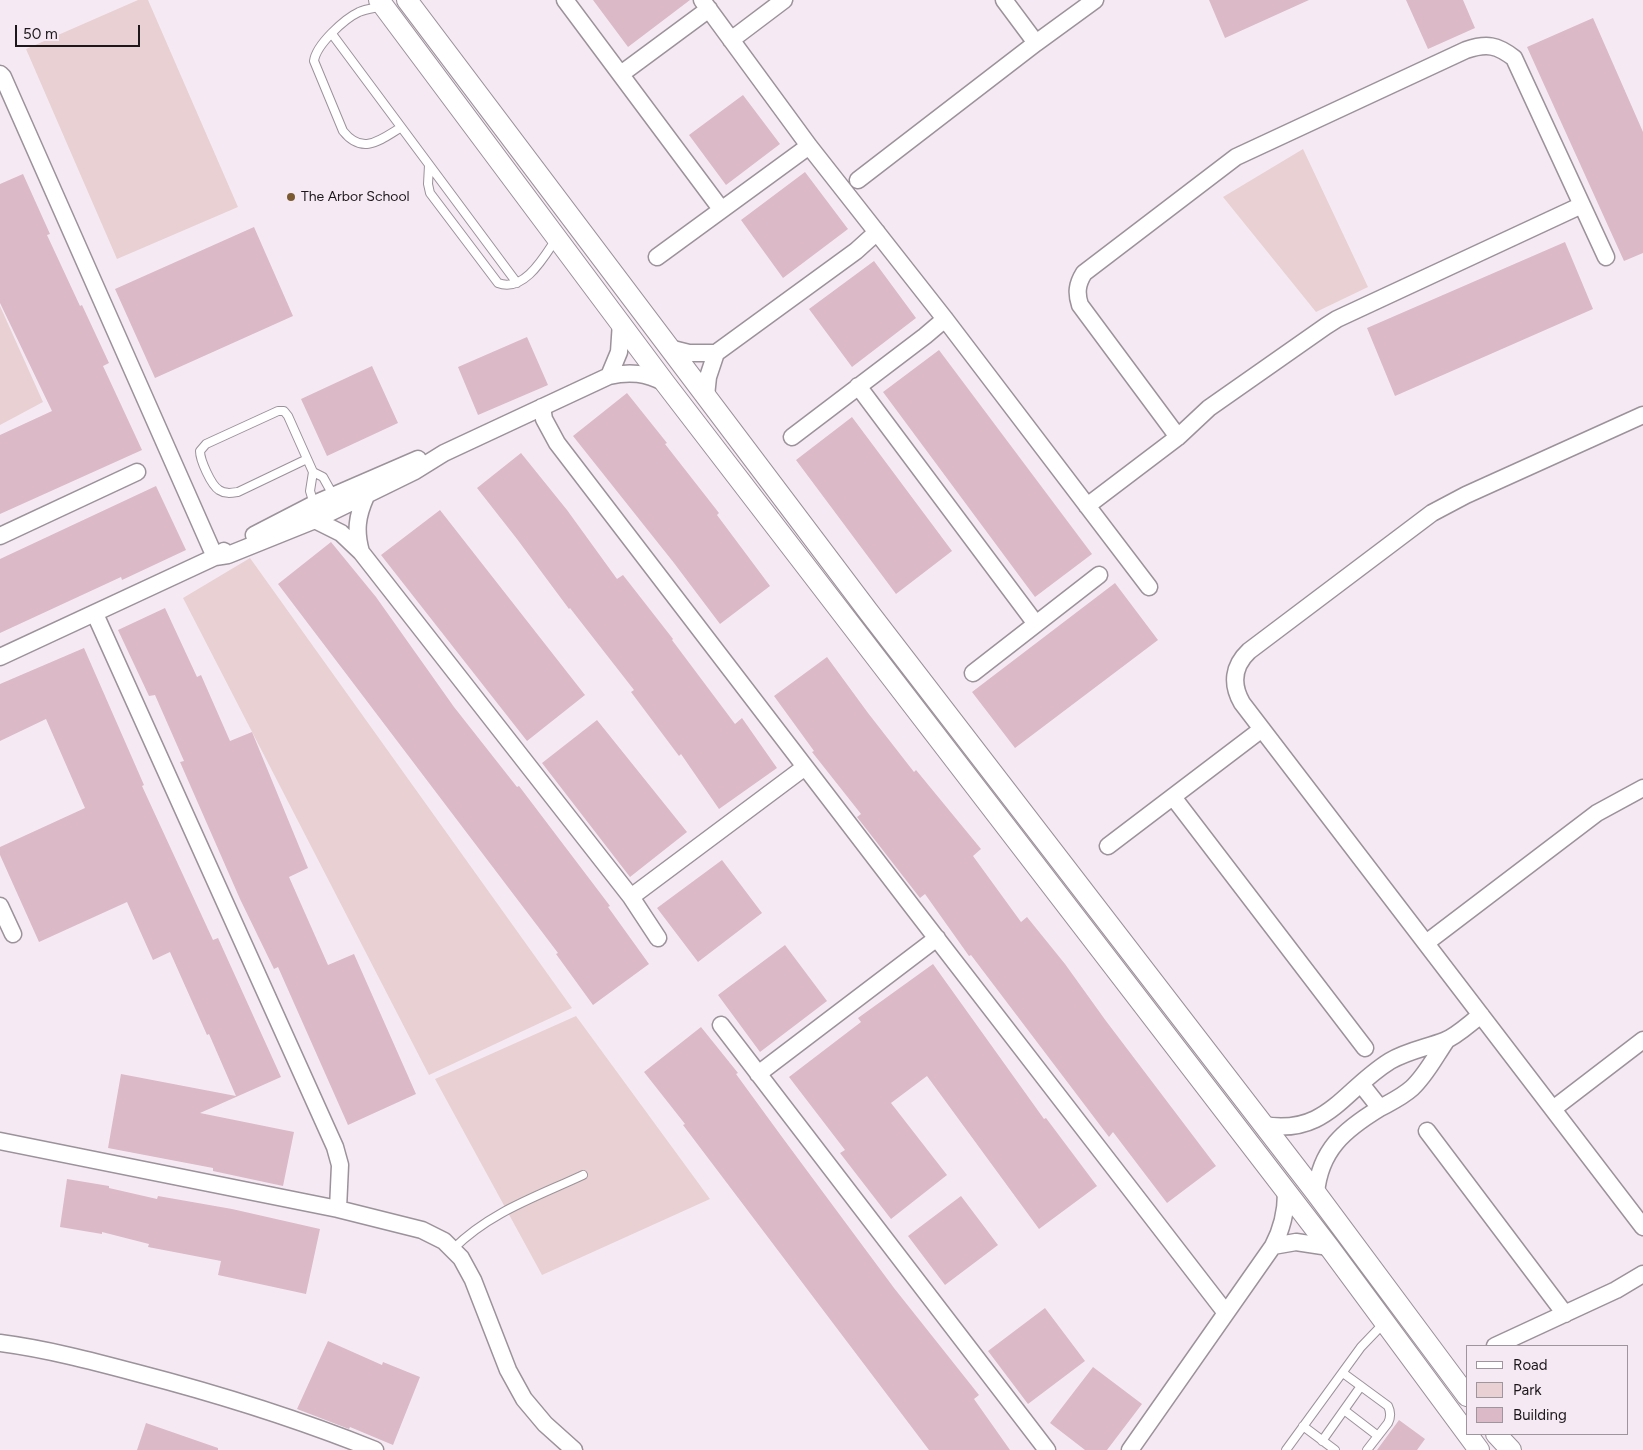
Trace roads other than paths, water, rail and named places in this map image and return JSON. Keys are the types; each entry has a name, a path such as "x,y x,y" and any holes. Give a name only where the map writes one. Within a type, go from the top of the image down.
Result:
{"street":[{"path":"407,0 868,611 1316,1193 1466,1395"},
{"path":"565,0 721,209"},
{"path":"731,40 784,0"},
{"path":"1004,0 1036,43"},
{"path":"858,180 1095,0"},
{"path":"381,3 665,383 1328,1247 1466,1432"},
{"path":"620,74 705,5 809,146 945,319 1149,587"},
{"path":"1178,437 1080,305 1077,297 1077,288 1079,280 1084,273 1236,157 1466,50 1478,46 1491,46 1504,50 1514,58 1606,257"},
{"path":"0,74 35,148 215,557"},
{"path":"657,258 809,146"},
{"path":"1087,506 1178,437 1209,408 1336,319 1582,205"},
{"path":"669,348 689,353 716,353 856,251 877,232"},
{"path":"792,437 945,319"},
{"path":"609,376 619,352 621,322"},
{"path":"706,396 708,378 716,353"},
{"path":"0,658 215,557 228,555 315,512 366,496 415,471 444,453 609,376 634,373 645,374 665,383"},
{"path":"858,386 1036,624"},
{"path":"542,407 544,418 557,443 1226,1313"},
{"path":"1643,415 1466,495 1432,513 1249,651 1238,664 1234,680 1235,688 1242,704 1643,1227"},
{"path":"315,512 334,496 409,462 444,453"},
{"path":"0,536 137,472"},
{"path":"361,552 357,538 357,524 366,496"},
{"path":"315,512 361,552 631,897 658,938"},
{"path":"973,674 1099,575"},
{"path":"95,614 335,1147 340,1165 338,1209"},
{"path":"1108,846 1262,729"},
{"path":"631,897 806,767"},
{"path":"1426,943 1597,813 1643,788"},
{"path":"1173,797 1365,1048"},
{"path":"0,906 13,934"},
{"path":"758,1074 937,938"},
{"path":"1316,1193 1319,1172 1323,1161 1333,1145 1351,1127 1401,1097 1419,1081 1446,1041 1481,1015"},
{"path":"720,1024 1047,1450"},
{"path":"1553,1109 1643,1040"},
{"path":"1263,1125 1288,1127 1314,1121 1335,1107 1391,1060 1419,1048 1446,1041"},
{"path":"1361,1084 1380,1108"},
{"path":"1427,1131 1565,1314"},
{"path":"0,1141 338,1209 422,1230 438,1238 453,1249 468,1269 508,1370 524,1399 545,1424 574,1450"},
{"path":"1130,1450 1274,1246 1282,1225 1286,1193"},
{"path":"1274,1246 1296,1242 1328,1247"},
{"path":"1497,1345 1616,1290 1643,1274"},
{"path":"0,1343 100,1364 186,1386 271,1412 375,1450"},
{"path":"1468,1435 1479,1450"},
{"path":"1497,1435 1511,1450"}],"lane":[{"path":"381,3 350,17 318,49 314,61 342,131 349,139 359,144 371,144 400,128"},
{"path":"332,34 517,283"},
{"path":"429,165 428,184 430,193 498,283 506,285 517,283 537,267 557,237"},
{"path":"306,459 238,492 231,493 219,490 214,485 200,457 200,451 206,444 284,411 313,472 323,477 334,496"},
{"path":"313,472 310,491 315,512"},
{"path":"453,1249 492,1218 583,1175"},
{"path":"1286,1450 1361,1347 1385,1322"},
{"path":"1343,1372 1388,1406 1390,1410 1390,1419 1367,1450"},
{"path":"1322,1441 1361,1386"},
{"path":"1344,1410 1378,1436"},
{"path":"1303,1426 1335,1450"}],"place":[{"name":"The Arbor School","path":"291,197"}]}
